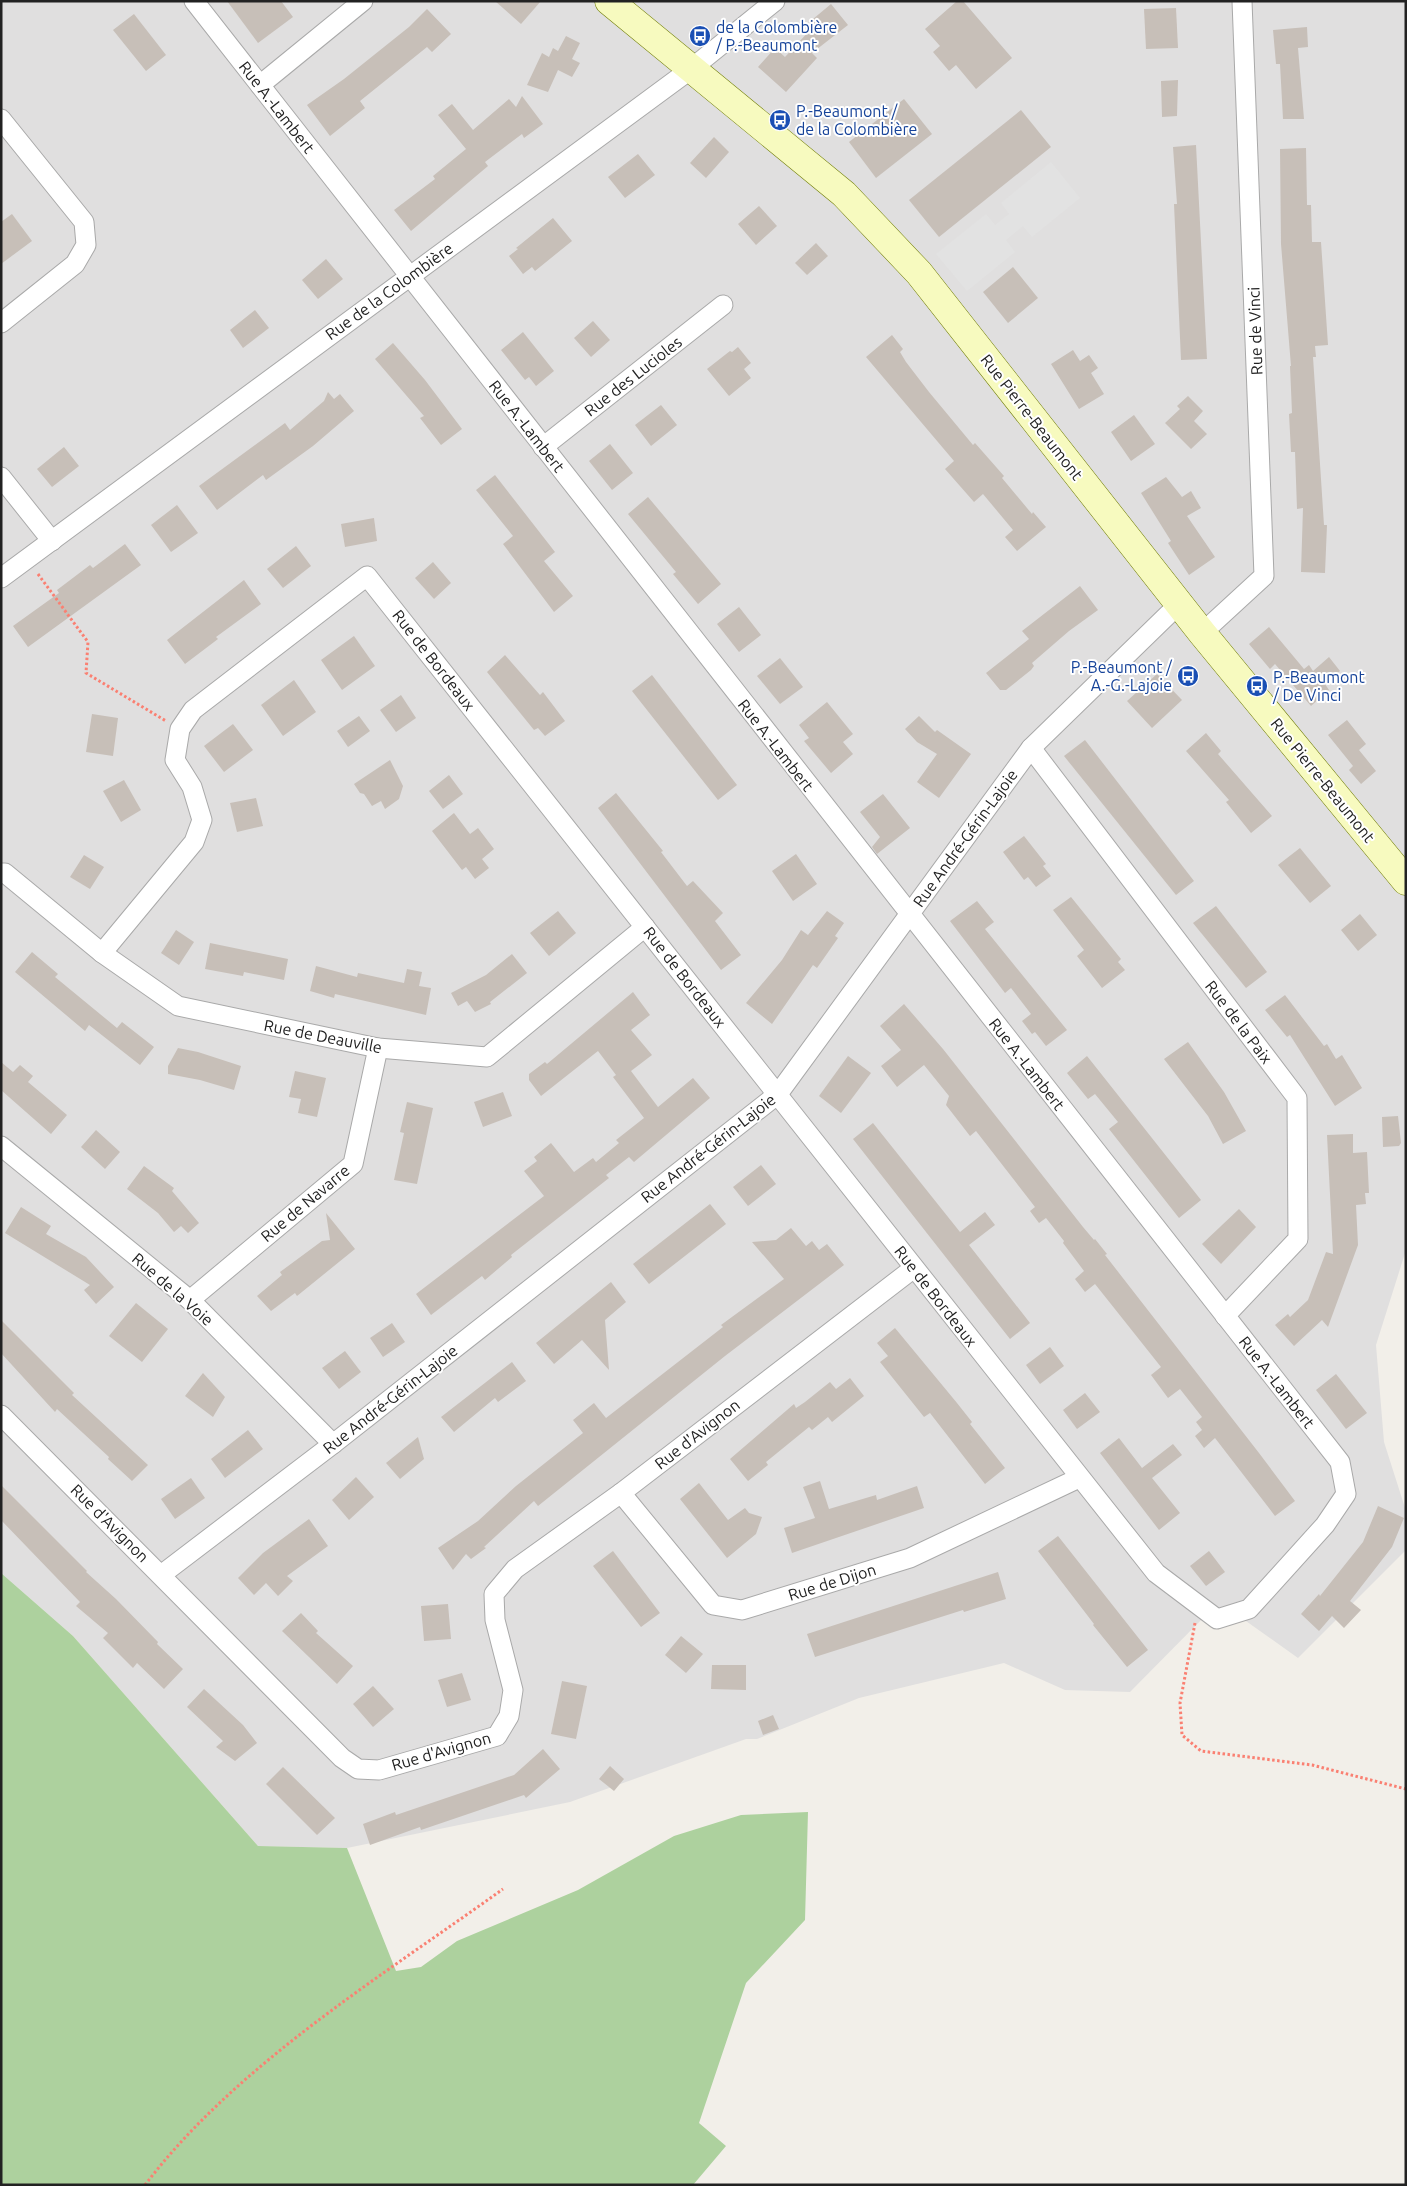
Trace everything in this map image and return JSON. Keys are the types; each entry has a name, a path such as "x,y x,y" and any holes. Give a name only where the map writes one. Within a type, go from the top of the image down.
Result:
{"main road":[{"name":"Rue Pierre-Beaumont","path":"609,1 844,194 919,273 1202,633 1406,881"}],"street":[{"name":"Rue A.-Lambert","path":"194,1 1340,1462 1346,1494"},
{"path":"260,85 363,1"},
{"name":"Rue de la Colombière","path":"1,578 691,69 775,1"},
{"name":"Rue de Vinci","path":"1202,633 1264,576 1242,1"},
{"path":"1,120 84,222 86,245 75,264 1,323"},
{"name":"Rue des Lucioles","path":"543,447 723,305"},
{"path":"1,477 52,541"},
{"name":"Rue de Bordeaux","path":"102,953 194,842 202,820 192,787 175,760 180,729 193,710 367,576 1156,1573 1217,1619 1249,1609 1325,1525 1346,1494"},
{"name":"Rue André-Gérin-Lajoie","path":"161,1575 334,1444 778,1094 1031,748 1179,604"},
{"name":"Rue de la Paix","path":"1031,748 1297,1098 1298,1239 1225,1316"},
{"name":"Rue de Deauville","path":"1,873 5,873 102,953 178,1006 378,1048 487,1057 645,927"},
{"name":"Rue de Navarre","path":"190,1300 353,1164 378,1048"},
{"name":"Rue de la Voie","path":"1,1146 190,1300 334,1444"},
{"name":"Rue d'Avignon","path":"1,1415 342,1758 358,1769 379,1770 497,1736 509,1716 513,1690 495,1620 494,1594 516,1569 621,1493 914,1268"},
{"name":"Rue de Dijon","path":"621,1493 713,1605 742,1610 910,1558 1079,1478"}],"path":[{"path":"27,559 88,642 86,672 180,729"},
{"path":"1198,1604 1180,1703 1182,1735 1201,1751 1312,1766 1406,1789"},
{"path":"145,2185 205,2116 277,2053 504,1889"}],"shaded area":[{"path":"1,1 1406,1 1406,1250 1376,1345 1384,1442 1406,1511 1406,1550 1298,1658 1229,1609 1207,1614 1130,1692 1065,1690 1004,1663 859,1698 757,1739 746,1739 570,1802 347,1848 258,1846 73,1636 1,1573"},
{"path":"1051,162 1080,198 1032,237 1023,226 1006,240 1015,252 967,291 936,254 986,214 995,225 1009,214 1001,203"}],"green space":[{"path":"1,1573 73,1636 258,1846 347,1848 396,1971 421,1967 457,1941 578,1890 674,1836 741,1815 808,1812 805,1920 746,1983 699,2123 726,2146 693,2185 1,2185"}],"building":[{"path":"227,1 281,1 293,17 258,43"},
{"path":"495,1 541,1 521,24"},
{"path":"957,1 963,1 1012,58 976,89 956,65 949,71 933,52 940,46 925,29"},
{"path":"831,4 848,25 812,53 817,58 786,92 758,67 775,48 785,57 811,29 807,24"},
{"path":"1176,8 1178,48 1146,49 1144,9"},
{"path":"427,9 451,34 432,52 427,47 360,101 365,108 330,136 307,105 344,79 409,27"},
{"path":"134,14 166,55 146,71 113,30"},
{"path":"1307,27 1308,47 1298,48 1304,119 1283,119 1280,64 1276,64 1273,30"},
{"path":"566,36 580,43 572,59 580,63 572,77 558,70 548,92 527,85 542,53 549,57 553,48 558,51"},
{"path":"1178,80 1177,116 1162,117 1161,81"},
{"path":"522,96 543,124 524,138 522,134 485,162 488,166 411,231 394,210 435,179 433,176 466,149 438,115 452,104 473,130 509,99 516,107"},
{"path":"904,99 932,134 876,178 849,142"},
{"path":"1021,110 1051,147 939,237 909,200"},
{"path":"714,137 729,152 706,178 690,163"},
{"path":"1196,145 1207,359 1181,360 1174,204 1177,204 1173,147"},
{"path":"1306,148 1307,205 1311,205 1312,242 1321,242 1328,345 1315,346 1316,357 1313,357 1324,525 1327,525 1325,573 1301,572 1303,508 1297,509 1295,452 1291,452 1289,414 1292,413 1291,366 1281,244 1280,149"},
{"path":"638,154 655,175 625,198 608,177"},
{"path":"759,206 777,226 756,245 738,224"},
{"path":"12,214 32,241 1,264 1,222"},
{"path":"553,218 572,241 535,271 532,267 523,274 509,256"},
{"path":"816,243 828,256 807,275 795,263"},
{"path":"326,259 343,279 318,299 302,280"},
{"path":"1013,267 1038,298 1008,323 983,292"},
{"path":"255,310 269,328 243,348 230,330"},
{"path":"593,321 610,340 591,357 574,338"},
{"path":"523,332 554,371 536,386 529,377 525,380 501,350"},
{"path":"892,335 903,349 900,352 906,362 929,392 973,445 975,443 1004,476 1002,478 1032,514 1033,512 1046,527 1017,551 1005,537 1013,530 983,494 974,502 945,469 954,461 866,357"},
{"path":"393,343 425,380 462,429 441,445 420,418 424,416 375,359"},
{"path":"738,347 751,363 744,369 751,378 729,396 707,369"},
{"path":"1073,350 1080,361 1089,355 1098,368 1091,373 1104,394 1079,409 1051,364"},
{"path":"328,392 334,399 340,394 354,411 313,446 266,480 263,475 217,510 199,486 285,423 290,430 324,401"},
{"path":"1188,396 1203,411 1194,421 1207,434 1191,449 1165,423 1180,409 1177,406"},
{"path":"661,405 677,425 651,446 635,425"},
{"path":"1134,415 1155,444 1131,461 1111,432"},
{"path":"610,444 633,473 612,490 589,461"},
{"path":"64,447 79,466 52,487 37,469"},
{"path":"495,475 555,552 544,561 573,596 554,612 503,544 513,536 476,490"},
{"path":"1166,477 1182,497 1191,491 1201,508 1187,516 1215,557 1189,575 1168,543 1171,541 1141,493"},
{"path":"648,497 721,584 698,604 673,574 676,572 628,514"},
{"path":"177,505 198,533 171,552 151,525"},
{"path":"374,518 377,541 345,547 341,524"},
{"path":"125,544 141,565 28,647 13,626 59,593 57,590 90,565 93,568"},
{"path":"296,546 311,566 283,588 267,569"},
{"path":"433,562 451,583 434,599 415,578"},
{"path":"244,580 261,604 216,637 218,639 185,664 167,640"},
{"path":"1080,586 1098,610 1069,631 1032,663 1034,666 1031,670 1006,690 1000,690 986,673 1029,639 1022,631"},
{"path":"739,607 761,635 739,652 717,624"},
{"path":"1269,627 1304,669 1309,665 1313,671 1329,657 1340,671 1325,684 1329,690 1311,706 1275,664 1270,669 1249,644"},
{"path":"354,636 375,666 342,690 321,660"},
{"path":"505,655 540,695 543,692 565,721 545,736 538,728 534,730 487,672"},
{"path":"780,658 803,687 780,704 757,676"},
{"path":"1157,674 1182,700 1152,728 1127,701"},
{"path":"652,675 737,785 718,800 632,691"},
{"path":"294,680 316,712 283,736 261,705"},
{"path":"401,695 416,718 396,732 380,710"},
{"path":"827,702 853,734 843,742 853,754 831,773 804,741 809,738 799,725"},
{"path":"92,714 118,718 113,756 86,752"},
{"path":"359,716 370,731 348,747 337,731"},
{"path":"919,716 935,732 937,730 971,754 939,798 917,782 937,754 917,742 905,729"},
{"path":"1347,720 1366,744 1359,750 1376,771 1361,784 1349,770 1353,766 1328,735"},
{"path":"233,724 253,750 224,772 204,746"},
{"path":"1206,733 1221,751 1218,754 1272,816 1251,833 1226,802 1229,800 1186,751"},
{"path":"1085,740 1194,881 1176,895 1064,756"},
{"path":"390,760 403,786 399,799 385,809 381,801 372,806 354,784"},
{"path":"449,775 463,794 443,809 429,791"},
{"path":"124,780 141,810 121,822 103,791"},
{"path":"616,793 663,851 661,852 687,886 693,881 723,913 715,921 741,955 721,970 598,808"},
{"path":"883,794 910,828 877,854 872,847 880,837 860,812"},
{"path":"256,798 263,826 237,832 230,803"},
{"path":"454,813 470,834 478,828 494,849 482,859 489,868 475,879 466,867 462,870 432,831"},
{"path":"1024,836 1046,864 1043,866 1051,876 1036,887 1028,877 1024,880 1003,852"},
{"path":"1300,848 1331,886 1310,903 1278,865"},
{"path":"796,854 817,884 793,901 772,871"},
{"path":"84,855 104,867 90,889 70,877"},
{"path":"1071,897 1121,959 1118,962 1125,970 1102,988 1077,956 1084,950 1053,910"},
{"path":"977,901 994,922 985,929 1067,1030 1046,1046 1035,1032 1032,1034 1022,1021 1031,1014 1011,988 1005,993 950,921"},
{"path":"1216,906 1267,972 1246,988 1193,923"},
{"path":"558,911 576,933 549,956 530,933"},
{"path":"827,911 844,923 835,936 838,938 817,968 813,965 772,1024 746,1003 782,960 801,930 808,935"},
{"path":"1360,914 1377,935 1358,951 1341,930"},
{"path":"176,930 194,942 179,965 161,953"},
{"path":"210,943 288,959 284,980 244,972 243,976 205,969"},
{"path":"32,952 58,974 55,977 117,1028 122,1022 154,1047 140,1065 89,1025 85,1031 15,972"},
{"path":"512,954 527,973 490,1002 491,1004 475,1012 467,1001 458,1006 451,993 486,975"},
{"path":"316,966 357,977 358,973 404,983 407,969 422,972 419,986 431,988 426,1015 335,994 334,998 310,991"},
{"path":"633,992 650,1015 631,1030 652,1055 631,1071 658,1107 693,1078 710,1098 634,1162 629,1157 606,1175 609,1178 511,1255 512,1257 485,1280 482,1276 431,1315 416,1294 544,1196 524,1171 537,1161 534,1157 551,1143 574,1172 593,1158 596,1162 619,1143 616,1140 644,1118 613,1077 616,1075 598,1051 541,1096 529,1080 529,1074 545,1062 547,1064"},
{"path":"1285,995 1324,1046 1327,1044 1336,1059 1342,1055 1362,1088 1335,1106 1290,1035 1287,1037 1265,1010"},
{"path":"904,1004 943,1049 1083,1227 1107,1254 1105,1255 1295,1501 1275,1516 1215,1438 1204,1448 1195,1436 1202,1430 1196,1422 1202,1417 1180,1389 1168,1398 1151,1375 1161,1367 1095,1284 1085,1292 1075,1279 1084,1271 1063,1243 1064,1241 1046,1218 1039,1223 1030,1211 1035,1207 976,1131 970,1136 946,1105 949,1096 924,1065 897,1087 881,1066 901,1050 880,1026"},
{"path":"1188,1042 1224,1092 1246,1131 1223,1144 1208,1116 1164,1059"},
{"path":"178,1048 198,1052 241,1066 234,1090 200,1080 168,1074 168,1066"},
{"path":"848,1056 871,1073 841,1113 819,1096"},
{"path":"1087,1056 1201,1200 1179,1218 1109,1129 1118,1122 1095,1094 1088,1099 1067,1073"},
{"path":"1,1062 13,1072 20,1065 33,1076 28,1082 67,1115 51,1134 1,1090"},
{"path":"295,1071 326,1078 317,1117 298,1113 301,1099 289,1097"},
{"path":"503,1092 512,1116 483,1127 474,1102"},
{"path":"407,1102 433,1108 417,1184 394,1180 404,1133 400,1132"},
{"path":"1398,1116 1401,1143 1399,1146 1383,1147 1382,1117"},
{"path":"873,1123 960,1232 985,1212 995,1225 969,1245 1030,1323 1010,1339 853,1139"},
{"path":"96,1130 120,1152 105,1169 81,1147"},
{"path":"1353,1134 1353,1153 1367,1152 1369,1193 1365,1193 1366,1204 1356,1205 1358,1245 1328,1327 1322,1320 1294,1346 1275,1325 1288,1314 1290,1317 1308,1300 1326,1252 1333,1254 1327,1135"},
{"path":"761,1165 776,1184 748,1206 733,1187"},
{"path":"144,1166 174,1188 172,1191 199,1223 188,1233 181,1226 174,1232 158,1213 127,1189"},
{"path":"710,1204 726,1224 649,1284 633,1264"},
{"path":"21,1207 51,1226 46,1234 86,1257 114,1287 96,1304 84,1290 90,1285 5,1233"},
{"path":"1239,1209 1256,1227 1221,1264 1202,1244"},
{"path":"326,1213 355,1249 297,1296 295,1293 271,1311 257,1296 282,1275 280,1272 322,1241 330,1240"},
{"path":"791,1228 806,1246 812,1241 819,1250 827,1244 844,1265 725,1356 538,1506 534,1501 484,1547 486,1548 471,1559 466,1554 453,1570 438,1548 478,1521 516,1486 583,1433 573,1420 594,1403 606,1418 723,1327 721,1325 784,1279 752,1242 776,1240"},
{"path":"611,1282 626,1302 605,1320 609,1370 582,1340 554,1364 536,1343"},
{"path":"136,1303 168,1329 142,1362 109,1336"},
{"path":"1,1320 74,1393 72,1395 148,1465 132,1481 57,1409 55,1412 1,1353"},
{"path":"392,1323 405,1342 383,1357 370,1338"},
{"path":"895,1328 972,1422 970,1424 1005,1468 985,1484 930,1413 924,1417 880,1362 888,1356 877,1343"},
{"path":"1050,1347 1064,1366 1040,1384 1026,1365"},
{"path":"345,1351 361,1372 339,1389 322,1368"},
{"path":"512,1362 526,1381 498,1402 495,1398 454,1432 441,1417"},
{"path":"203,1373 225,1397 213,1417 185,1396"},
{"path":"1336,1374 1367,1413 1346,1429 1316,1390"},
{"path":"850,1378 864,1396 832,1422 828,1417 812,1430 809,1427 766,1462 768,1465 748,1481 730,1459 794,1404 796,1408 830,1382 836,1389"},
{"path":"1085,1393 1100,1412 1077,1429 1063,1410"},
{"path":"248,1430 263,1449 225,1478 211,1459"},
{"path":"418,1437 424,1459 400,1479 386,1463"},
{"path":"1119,1438 1142,1468 1173,1444 1182,1455 1152,1478 1180,1513 1159,1530 1100,1453"},
{"path":"356,1477 374,1497 349,1520 332,1500"},
{"path":"191,1478 205,1498 175,1519 161,1499"},
{"path":"820,1481 829,1509 876,1495 877,1500 917,1486 924,1508 792,1553 784,1528 815,1518 803,1487"},
{"path":"699,1483 728,1520 745,1508 749,1513 762,1517 756,1534 727,1558 680,1499"},
{"path":"1,1485 86,1572 116,1599 183,1669 164,1689 137,1663 133,1668 103,1638 108,1633 76,1606 80,1602 1,1520"},
{"path":"1378,1506 1404,1518 1392,1547 1350,1601 1361,1610 1344,1628 1332,1616 1319,1631 1301,1614 1319,1594 1320,1596 1363,1542"},
{"path":"309,1519 328,1546 287,1576 293,1581 278,1596 266,1583 254,1595 238,1578 263,1553"},
{"path":"1058,1536 1148,1650 1127,1667 1038,1551"},
{"path":"613,1551 660,1613 641,1627 593,1566"},
{"path":"1209,1551 1225,1572 1206,1586 1190,1566"},
{"path":"998,1572 1006,1599 964,1612 963,1610 815,1657 807,1634"},
{"path":"448,1604 451,1639 424,1641 421,1606"},
{"path":"301,1613 318,1631 316,1633 353,1666 337,1684 282,1631"},
{"path":"681,1636 703,1654 686,1673 665,1655"},
{"path":"712,1665 746,1665 746,1690 711,1689"},
{"path":"462,1673 471,1700 447,1707 438,1680"},
{"path":"562,1681 587,1686 576,1739 551,1734"},
{"path":"373,1686 394,1709 373,1727 353,1704"},
{"path":"204,1689 243,1725 257,1743 235,1761 216,1747 223,1741 187,1707"},
{"path":"773,1715 779,1729 763,1735 758,1721"},
{"path":"543,1749 560,1769 526,1798 524,1795 421,1830 420,1827 370,1845 363,1824 395,1812 396,1815 514,1775"},
{"path":"610,1766 624,1779 614,1791 599,1779"},
{"path":"283,1767 335,1818 317,1835 266,1784"}],"place":[{"name":"de la Colombière / P.-Beaumont","path":"700,36"},
{"name":"P.-Beaumont / de la Colombière","path":"780,120"},
{"name":"P.-Beaumont / A.-G.-Lajoie","path":"1188,676"},
{"name":"P.-Beaumont / De Vinci","path":"1257,686"}]}
